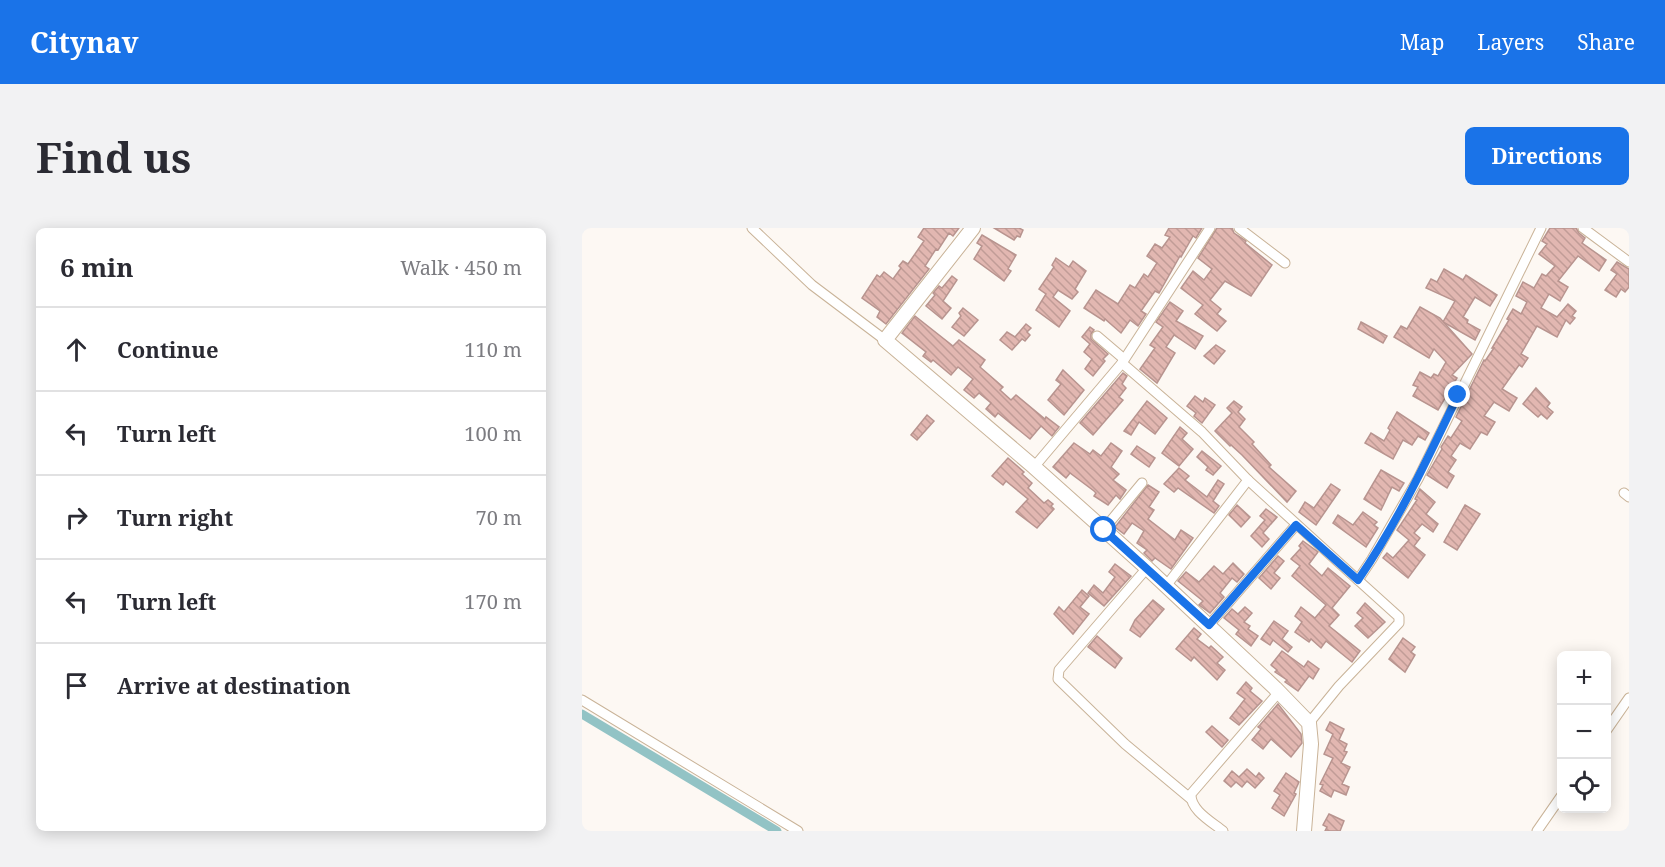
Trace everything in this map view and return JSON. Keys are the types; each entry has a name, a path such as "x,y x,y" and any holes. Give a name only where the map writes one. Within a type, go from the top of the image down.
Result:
{"street":[{"path":"752,228 812,285 885,340 1034,467 1209,625 1309,723 1311,744 1304,831"},
{"path":"885,340 973,228"},
{"path":"1034,467 1123,361 1210,228"},
{"path":"1239,228 1285,263"},
{"path":"1358,580 1418,479 1541,228"},
{"path":"1583,228 1629,262"},
{"path":"1097,336 1202,432 1296,525 1398,617 1399,623 1339,686 1309,723"},
{"path":"1166,586 1248,480"},
{"path":"1104,530 1142,483"},
{"path":"1209,625 1296,525"},
{"path":"1147,568 1059,670 1058,679 1125,744 1191,799 1199,811 1223,831"},
{"path":"1191,799 1191,794 1279,692"},
{"path":"1611,724 1629,698"},
{"path":"582,700 798,831"},
{"path":"1551,831 1539,828 1557,802"}],"building":[{"path":"924,228 959,228 953,236 949,233 938,250 936,249 925,266 929,269 886,324 877,317 880,311 862,298 877,275 880,277 884,272 893,279 903,261 908,264 924,241 918,237"},
{"path":"994,228 1023,230 1020,237 1017,236 1014,240"},
{"path":"1169,228 1202,228 1196,238 1193,236 1159,293 1155,291 1141,311 1146,314 1138,326 1130,320 1121,333 1105,319 1104,321 1084,308 1096,290 1118,304 1130,285 1135,288 1144,274 1148,277 1157,263 1147,256 1155,244 1162,248 1170,237 1165,235"},
{"path":"1217,228 1232,228 1234,233 1272,265 1251,296 1225,281 1210,300 1221,309 1217,314 1226,321 1217,331 1195,314 1203,305 1181,288 1193,271 1204,280 1212,269 1198,258"},
{"path":"1550,228 1576,228 1585,238 1582,243 1606,260 1599,271 1578,256 1558,281 1568,287 1560,301 1549,294 1541,308 1557,317 1568,304 1576,311 1572,316 1575,318 1570,324 1566,320 1557,337 1537,326 1521,354 1528,358 1522,367 1519,365 1502,389 1517,398 1509,411 1494,402 1484,416 1495,422 1487,435 1481,432 1470,449 1460,443 1451,456 1456,460 1448,472 1454,476 1447,488 1427,475 1448,436 1451,438 1462,421 1456,417 1484,360 1494,348 1492,348 1509,320 1507,319 1513,309 1521,314 1527,302 1516,296 1523,282 1534,288 1542,274 1546,276 1555,266 1539,254 1547,244 1542,241"},
{"path":"982,235 1016,255 1008,269 1011,271 1004,281 974,259 982,246 977,243"},
{"path":"1056,258 1069,267 1073,261 1086,271 1075,289 1078,292 1072,299 1058,290 1053,297 1070,311 1059,327 1036,310 1046,294 1039,289 1054,267 1052,265"},
{"path":"1617,262 1629,269 1629,287 1625,292 1621,289 1616,297 1605,290 1617,274 1611,270"},
{"path":"1444,269 1463,280 1466,275 1497,295 1490,306 1475,297 1463,317 1468,320 1467,323 1480,330 1475,340 1443,322 1455,301 1426,288 1431,279 1437,282"},
{"path":"952,276 957,280 943,301 951,308 942,319 926,306 939,286 942,288"},
{"path":"1170,302 1183,311 1176,321 1203,336 1195,349 1174,335 1166,347 1175,353 1157,383 1140,369 1155,348 1150,345 1163,327 1156,322"},
{"path":"1420,307 1440,318 1472,354 1452,375 1457,378 1438,410 1413,396 1418,387 1413,385 1420,372 1431,378 1434,374 1438,376 1446,362 1434,349 1429,358 1394,337 1401,326 1407,329"},
{"path":"963,308 978,320 964,336 952,327 961,316 959,313"},
{"path":"915,316 953,346 959,340 985,360 980,367 1003,387 1000,390 1011,400 1016,395 1045,419 1046,417 1059,427 1052,436 1041,426 1030,439 998,413 995,417 986,409 991,403 979,393 974,398 964,390 973,379 958,367 951,375 933,360 931,362 923,356 926,352 902,333"},
{"path":"1361,322 1387,336 1383,343 1358,329"},
{"path":"1026,324 1031,328 1027,332 1030,335 1025,341 1022,339 1012,350 1000,340 1007,332 1015,337"},
{"path":"1090,327 1094,330 1091,339 1108,354 1093,376 1085,369 1092,359 1084,352 1090,344 1082,337"},
{"path":"1216,345 1225,351 1214,364 1204,356"},
{"path":"1063,370 1084,390 1064,415 1048,400 1061,384 1056,380"},
{"path":"1123,373 1127,376 1122,384 1126,388 1119,397 1123,400 1093,435 1080,423"},
{"path":"1536,388 1550,403 1547,407 1553,412 1547,419 1541,414 1538,417 1523,404"},
{"path":"1195,396 1203,402 1205,398 1215,405 1202,423 1194,416 1196,413 1187,406"},
{"path":"1147,401 1167,418 1155,434 1139,422 1131,435 1124,431"},
{"path":"1234,401 1242,407 1238,412 1245,419 1239,427 1254,442 1252,444 1271,465 1269,467 1296,491 1287,502 1242,455 1215,431 1232,413 1227,408"},
{"path":"1397,412 1429,433 1425,440 1418,436 1412,445 1403,440 1393,459 1365,443 1371,433 1384,441"},
{"path":"927,415 934,421 917,440 911,435"},
{"path":"1180,427 1187,433 1182,439 1193,449 1179,466 1162,453"},
{"path":"1074,443 1090,454 1093,450 1101,456 1111,443 1122,451 1111,467 1119,474 1113,480 1126,490 1120,499 1116,495 1108,505 1094,496 1096,493 1094,491 1070,473 1066,478 1053,467"},
{"path":"1137,446 1155,458 1149,467 1131,454"},
{"path":"1202,451 1221,466 1213,475 1206,470 1208,467 1197,457"},
{"path":"1008,458 1024,472 1022,474 1032,483 1028,488 1044,503 1048,500 1053,504 1051,506 1054,509 1037,528 1016,512 1028,499 1006,481 1003,485 992,476"},
{"path":"1179,468 1189,476 1185,480 1207,497 1218,480 1224,484 1213,501 1219,506 1214,513 1178,488 1174,492 1164,484"},
{"path":"1381,470 1404,483 1399,491 1392,487 1381,510 1364,499"},
{"path":"1331,484 1340,490 1316,525 1299,512 1305,502 1314,508"},
{"path":"1148,485 1159,492 1149,507 1154,510 1148,519 1175,540 1181,530 1193,538 1171,569 1155,558 1152,561 1144,553 1147,550 1137,543 1144,531 1132,523 1124,534 1115,527"},
{"path":"1420,489 1435,502 1426,514 1438,524 1433,532 1422,524 1414,533 1420,538 1414,546 1425,555 1408,578 1383,558 1387,553 1393,558 1409,540 1397,530 1417,500 1415,499"},
{"path":"1237,505 1250,517 1241,527 1229,515"},
{"path":"1465,505 1480,514 1457,550 1444,542"},
{"path":"1266,509 1277,517 1263,533 1269,539 1262,547 1251,536 1265,520 1260,516"},
{"path":"1363,512 1377,522 1374,525 1378,528 1366,547 1333,523 1338,515 1353,525"},
{"path":"1303,541 1318,552 1309,564 1322,576 1328,568 1350,586 1332,608 1339,615 1329,626 1360,651 1352,662 1326,641 1321,648 1311,639 1309,642 1295,632 1302,622 1295,616 1301,607 1315,618 1326,605 1292,576 1300,566 1291,559 1301,548 1299,546"},
{"path":"1278,556 1284,561 1274,573 1280,578 1271,589 1259,578"},
{"path":"1233,563 1244,574 1237,582 1232,578 1220,593 1224,597 1210,613 1199,605 1203,601 1178,581 1186,572 1199,582 1214,566 1223,574"},
{"path":"1115,564 1131,576 1104,606 1088,593 1094,585 1103,593 1115,577 1109,572"},
{"path":"1082,590 1089,596 1080,607 1089,614 1073,634 1054,614 1059,607 1064,612"},
{"path":"1153,600 1164,609 1140,637 1130,630 1135,620"},
{"path":"1365,603 1385,622 1368,638 1355,626 1363,618 1357,613"},
{"path":"1245,607 1252,613 1244,622 1250,626 1248,629 1258,636 1251,646 1236,634 1239,630 1224,618 1232,609 1238,614"},
{"path":"1274,621 1288,631 1282,639 1292,647 1288,652 1273,640 1270,645 1261,639"},
{"path":"1194,628 1201,634 1197,639 1209,648 1211,646 1223,657 1217,663 1225,670 1217,680 1194,657 1191,661 1176,649"},
{"path":"1097,636 1122,658 1115,668 1088,647"},
{"path":"1403,638 1415,647 1411,652 1415,655 1405,672 1389,659"},
{"path":"1282,651 1304,667 1308,661 1319,669 1313,679 1309,676 1298,691 1285,682 1287,680 1275,672 1277,670 1271,665"},
{"path":"1246,682 1252,688 1250,691 1262,701 1239,725 1230,718 1245,699 1237,693"},
{"path":"1278,704 1301,734 1302,743 1291,757 1271,739 1263,749 1252,740 1261,729 1258,727"},
{"path":"1330,722 1344,729 1339,740 1347,744 1344,751 1347,752 1341,763 1350,767 1342,784 1349,787 1346,795 1334,790 1331,797 1320,791 1323,785 1320,784 1333,758 1324,754 1333,734 1326,730"},
{"path":"1212,726 1228,740 1222,747 1206,732"},
{"path":"1247,769 1256,777 1259,773 1264,778 1255,788 1247,781 1242,787 1236,782 1231,787 1224,781 1232,771 1239,777"},
{"path":"1286,773 1299,782 1294,793 1296,794 1284,816 1272,808 1280,795 1274,791"},
{"path":"1329,814 1344,821 1340,831 1325,831 1327,827 1323,825"}],"waterway":[{"path":"582,714 777,831"}],"route":[{"path":"1104,530 1209,625 1296,525 1358,580 1418,479 1458,395"}]}
